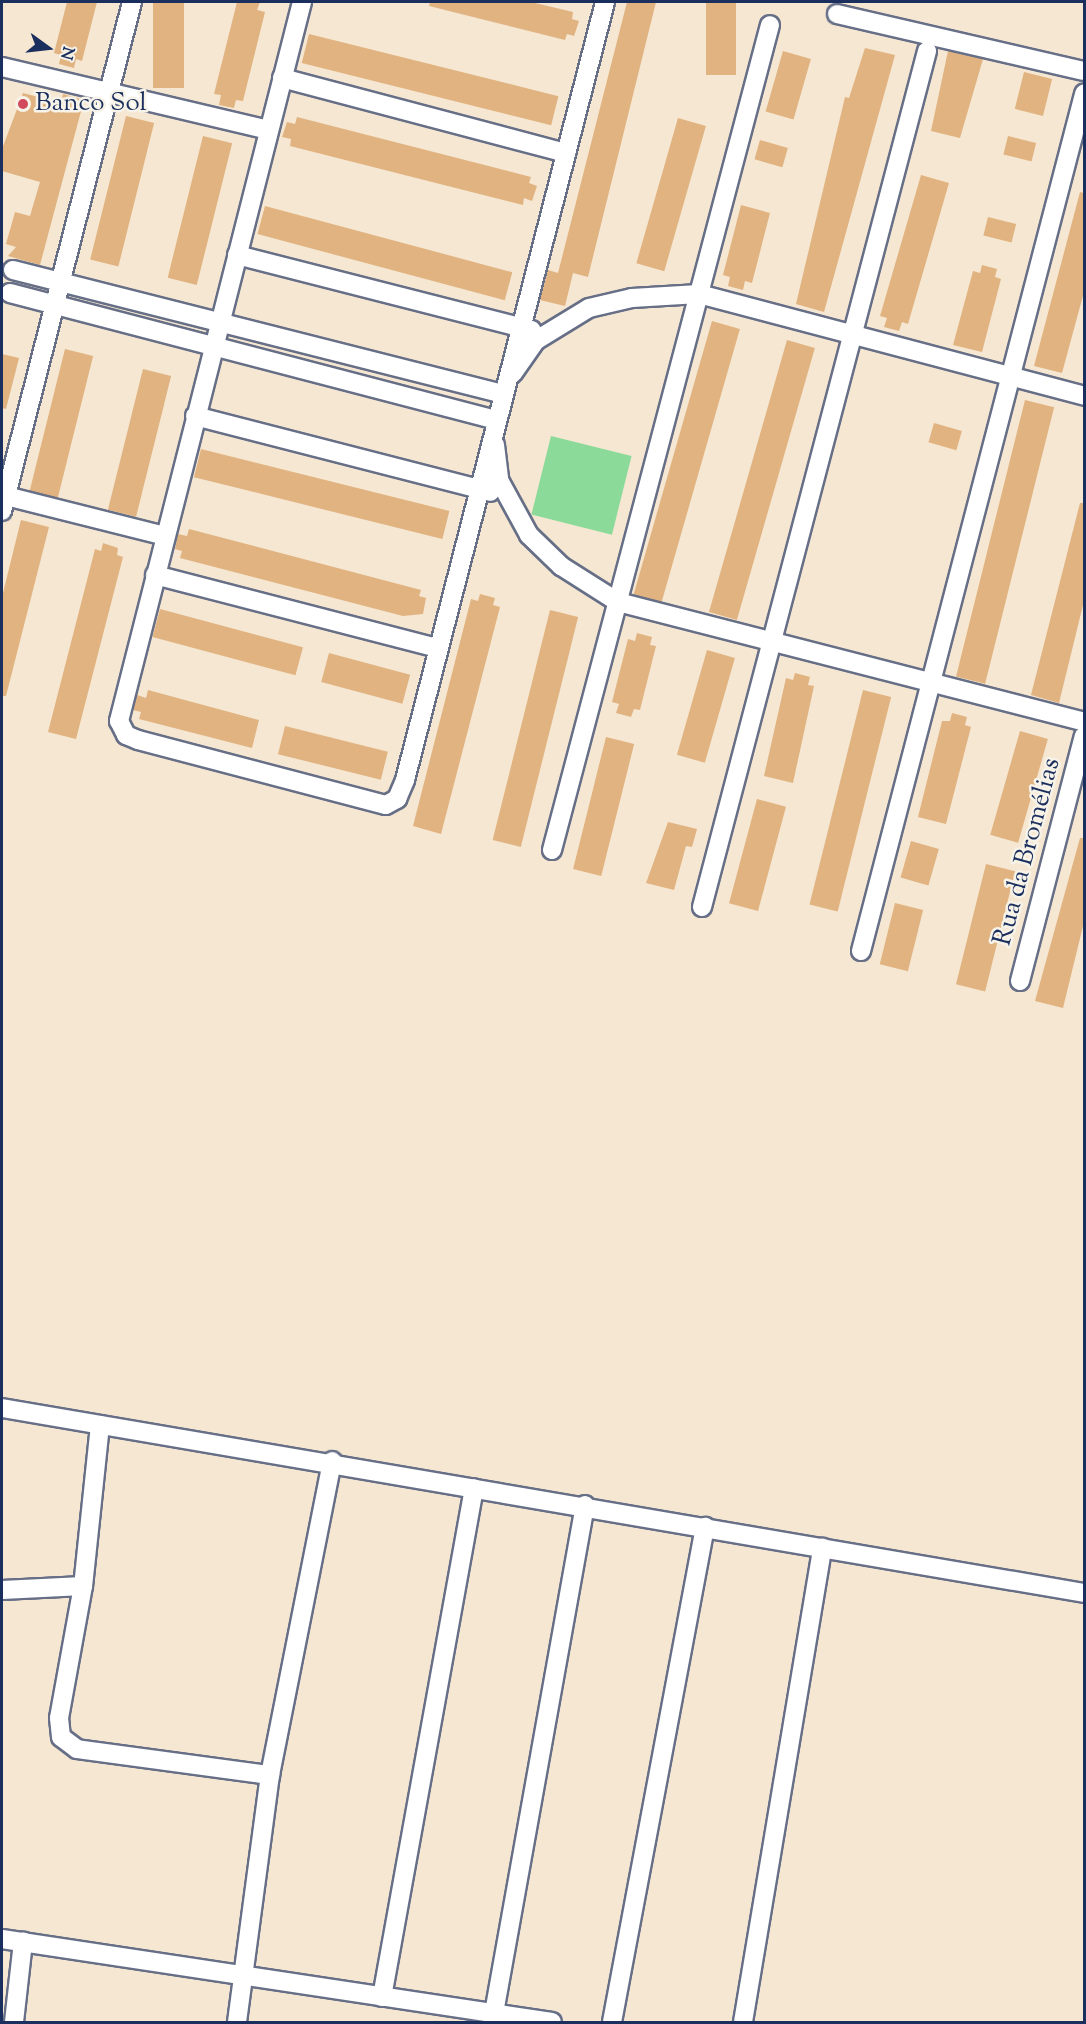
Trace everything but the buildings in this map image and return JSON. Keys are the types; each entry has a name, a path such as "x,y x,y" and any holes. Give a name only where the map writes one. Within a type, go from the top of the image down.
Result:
{"street":[{"path":"132,2 3,501 165,536"},
{"path":"302,2 121,707 126,735 372,802 390,804 402,790 605,2"},
{"path":"837,14 1084,71"},
{"path":"552,850 770,25"},
{"path":"702,907 927,51"},
{"path":"2,67 268,130"},
{"path":"282,78 566,153"},
{"path":"861,951 1084,94"},
{"path":"237,255 545,333"},
{"path":"13,270 60,284 503,393"},
{"path":"10,293 496,420"},
{"path":"503,393 545,333 568,317 613,301 699,294 1084,396"},
{"path":"195,416 505,496"},
{"path":"496,420 495,462 505,496 546,553 618,602 1084,722"},
{"path":"155,575 438,648"},
{"name":"Rua da Bromélias","path":"1020,981 1084,736"},
{"path":"2,1408 332,1461 474,1488 585,1505 1084,1593"},
{"path":"100,1425 83,1586 59,1718 66,1744 270,1775"},
{"path":"237,2022 270,1775 332,1461"},
{"path":"381,1997 474,1488"},
{"path":"494,2013 585,1505"},
{"path":"612,2022 705,1527"},
{"path":"743,2022 822,1548"},
{"path":"2,1590 83,1586"},
{"path":"2,1939 547,2022"},
{"path":"14,2022 23,1942"}],"green space":[{"path":"551,436 632,456 612,535 531,515"}],"place":[{"name":"Banco Sol","path":"23,104"}]}
